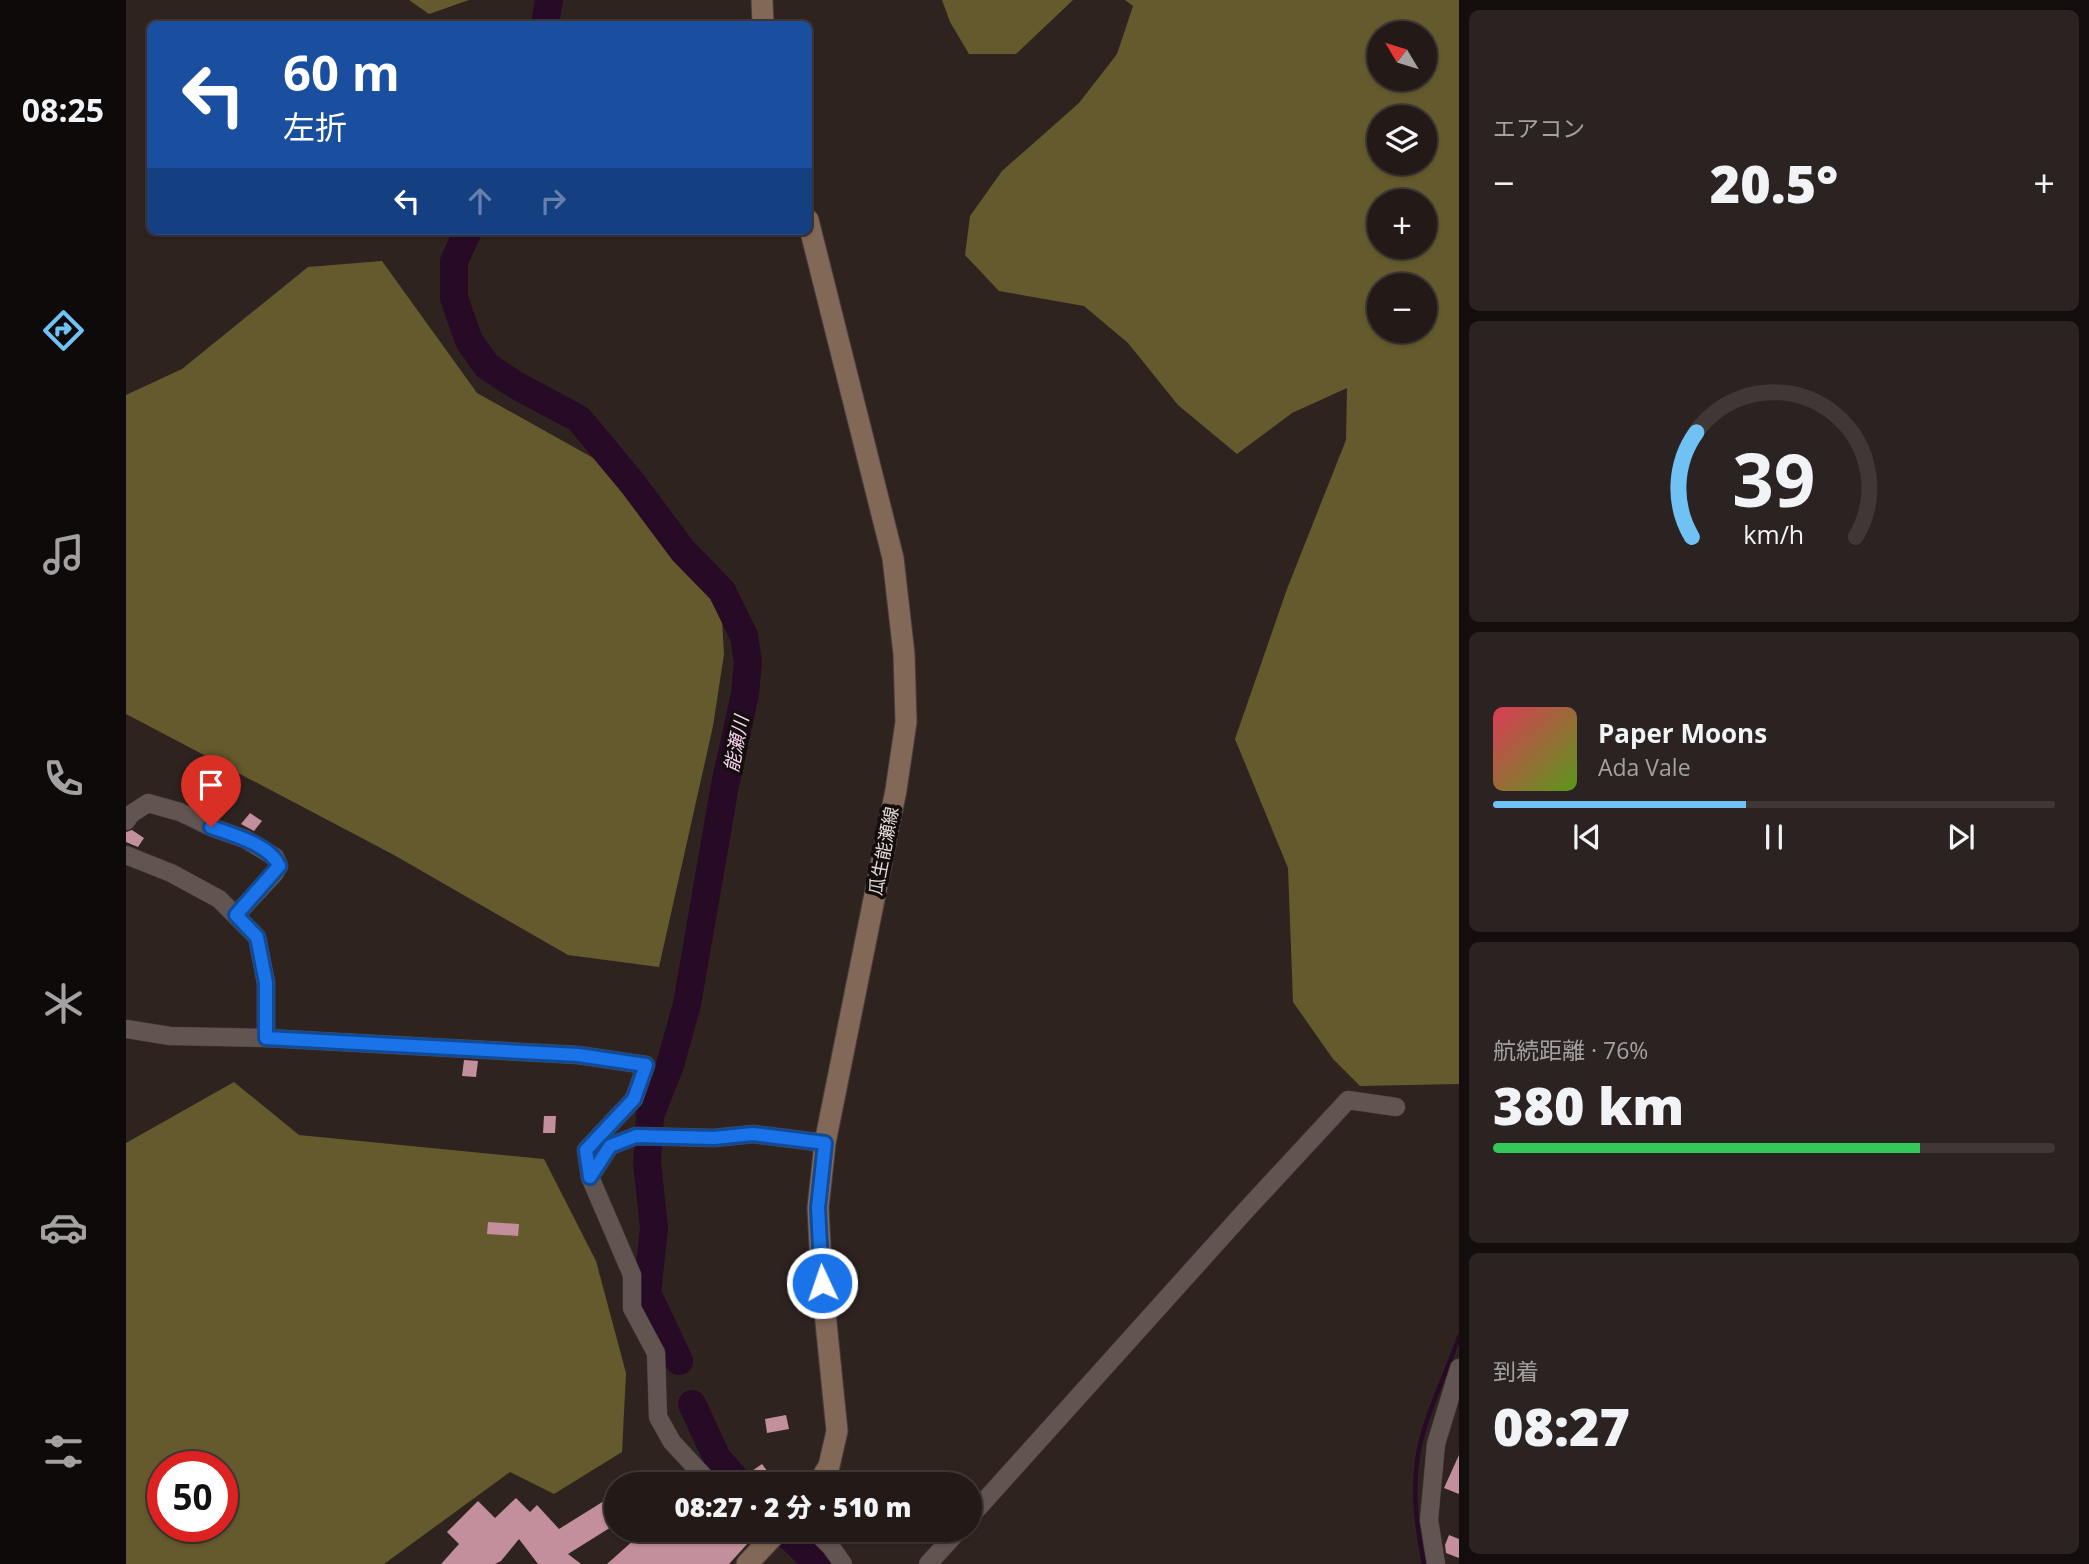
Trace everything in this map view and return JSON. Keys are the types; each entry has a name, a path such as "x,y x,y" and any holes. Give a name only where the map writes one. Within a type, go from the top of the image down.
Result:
{"main road":[{"path":"762,0 762,21"},
{"name":"瓜生能瀬線","path":"812,235 892,558 904,654 906,722 896,790 825,1143 818,1208 822,1283 837,1431 825,1472"},
{"path":"747,1564 761,1542"}],"street":[{"path":"126,821 131,814 148,803 180,812 245,839 275,857 279,866 236,915"},
{"path":"126,855 171,873 219,899 257,937 266,983 266,1038"},
{"path":"126,1029 170,1036 266,1038 578,1055 646,1065 634,1099 586,1150 590,1177 632,1275 632,1308 656,1353 658,1417 672,1441 700,1472"},
{"path":"982,1504 1348,1100 1396,1107"},
{"path":"590,1177 610,1146 636,1136 714,1138 753,1134 825,1143"},
{"path":"1436,1564 1429,1520 1436,1444 1459,1368"},
{"path":"826,1542 843,1564"},
{"path":"928,1564 947,1542"}],"shaded area":[{"path":"409,0 469,0 429,14"},
{"path":"942,0 1073,0 1016,54 969,54 950,22"},
{"path":"1125,0 1459,0 1459,1084 1360,1086 1333,1059 1293,1002 1288,868 1235,739 1287,589 1346,440 1347,388 1292,413 1237,454 1178,405 1128,343 1084,306 999,291 965,255 970,216 1002,171 1079,103 1117,54 1133,6"},
{"path":"382,261 477,393 629,478 721,603 724,654 713,726 659,967 568,955 394,855 126,714 126,395 182,369 308,267"},
{"path":"234,1082 299,1135 544,1159 596,1261 626,1373 622,1452 554,1494 510,1472 384,1564 126,1564 126,1143"}],"building":[{"path":"250,813 262,821 254,831 241,824"},
{"path":"132,830 144,838 138,847 126,842 126,832"},
{"path":"464,1060 478,1061 476,1077 462,1076"},
{"path":"544,1116 556,1116 555,1133 543,1133"},
{"path":"488,1222 519,1224 518,1236 487,1234"},
{"path":"786,1415 789,1429 767,1433 765,1419"},
{"path":"1459,1455 1459,1494 1444,1488"},
{"path":"762,1464 768,1472 753,1472"},
{"path":"516,1498 530,1512 537,1505 559,1529 604,1501 604,1532 568,1554 581,1564 538,1564 519,1539 501,1561 495,1564 441,1564 459,1544 447,1532 478,1501 495,1518"},
{"path":"1449,1535 1459,1539 1459,1558 1446,1553 1445,1545"},
{"path":"632,1542 749,1542 729,1564 607,1564"}],"waterway":[{"name":"能瀬川","path":"546,21 549,0"},
{"name":"能瀬川","path":"466,235 454,261 454,298 469,341 487,366 514,384 579,419 633,484 683,551 722,591 744,636 748,661 745,694 725,785 687,1004 670,1065 650,1116 647,1162 654,1228 647,1293 679,1361"},
{"path":"1424,1564 1416,1506 1418,1455 1427,1420 1459,1337"},
{"name":"能瀬川","path":"692,1404 717,1458 729,1472"},
{"name":"能瀬川","path":"795,1542 818,1564"}],"route":[{"path":"211,827 245,839 275,857 279,866 236,915 257,937 266,983 266,1038 578,1055 646,1065 634,1099 586,1150 590,1177 610,1146 636,1136 714,1138 753,1134 825,1143 818,1208 822,1283"}]}
